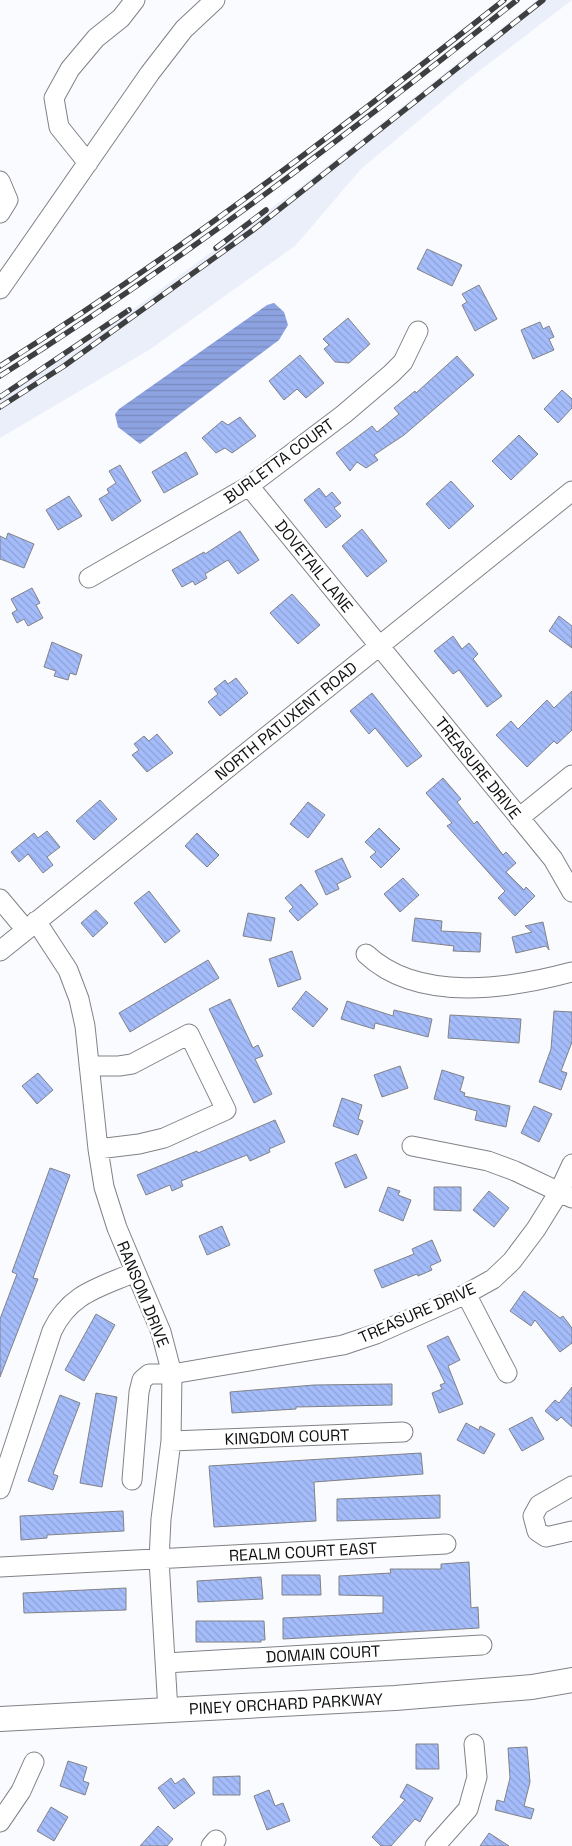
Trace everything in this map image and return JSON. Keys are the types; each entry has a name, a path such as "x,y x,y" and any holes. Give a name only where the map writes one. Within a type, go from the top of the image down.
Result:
{"main road":[{"name":"PINEY ORCHARD PARKWAY","path":"0,1719 456,1694 532,1687 572,1680"}],"street":[{"path":"88,164 59,127 54,98 70,69 96,38 121,18 135,0"},
{"path":"0,288 150,73 184,29 215,0"},
{"path":"0,181 8,200 0,213"},
{"name":"BURLETTA COURT","path":"90,578 249,486 344,414 391,374 403,362 418,330"},
{"name":"DOVETAIL LANE","path":"249,486 379,647"},
{"name":"NORTH PATUXENT ROAD","path":"0,951 572,491"},
{"name":"TREASURE DRIVE","path":"379,647 553,859 572,892"},
{"path":"519,818 572,775"},
{"name":"RANSOM DRIVE","path":"0,899 31,926 71,977 85,1026 98,1149 104,1187 117,1228 161,1332 172,1374 171,1441 161,1519 159,1560 168,1711"},
{"path":"366,954 378,965 396,975 418,982 453,987 520,984 572,972"},
{"path":"89,1066 132,1064 189,1034 226,1110 164,1138 139,1144 98,1149"},
{"path":"412,1146 488,1161 515,1171 566,1195"},
{"name":"TREASURE DRIVE","path":"132,1480 139,1392 142,1380 148,1374 172,1374 343,1344 376,1334 466,1294 493,1279 512,1261 536,1229 566,1195 572,1164"},
{"path":"0,1489 52,1331 59,1316 80,1296 135,1272"},
{"path":"466,1294 507,1373"},
{"name":"KINGDOM COURT","path":"171,1441 403,1432"},
{"path":"572,1486 539,1504 532,1516 537,1532 546,1537 572,1530"},
{"name":"REALM COURT EAST","path":"0,1567 446,1544"},
{"name":"DOMAIN COURT","path":"165,1662 482,1645"},
{"path":"435,1846 468,1809 477,1777 474,1744"},
{"path":"0,1822 21,1791 34,1762"}],"shaded area":[{"path":"537,0 572,0 466,81 361,169 295,246 149,350 0,438 0,395 83,346 303,185"}],"water":[{"path":"274,303 284,312 288,325 279,340 140,444 118,427 115,414 119,409 267,305"}],"building":[{"path":"427,249 462,265 452,286 417,269"},
{"path":"479,285 497,319 475,331 462,305 467,302 462,294"},
{"path":"348,318 370,344 349,363 335,362 324,349 329,345 323,339"},
{"path":"540,322 543,329 549,326 554,337 549,339 554,350 533,359 521,330"},
{"path":"300,355 324,383 306,398 297,389 284,400 269,381"},
{"path":"457,356 474,375 404,435 374,455 378,460 366,468 357,462 350,471 336,453 372,426 377,432 399,414 394,408 415,391 416,393"},
{"path":"562,390 572,399 572,408 558,423 544,409"},
{"path":"240,417 256,436 232,453 225,448 216,453 202,438 222,421 228,425"},
{"path":"519,435 538,454 511,480 492,461"},
{"path":"186,452 198,474 164,493 152,472"},
{"path":"120,465 141,501 112,521 99,499 109,493 107,489 116,483 109,471"},
{"path":"451,481 474,506 449,529 426,504"},
{"path":"319,488 326,497 332,492 341,503 334,508 341,516 326,528 304,500"},
{"path":"69,496 82,516 58,530 46,510"},
{"path":"362,529 387,561 367,577 342,546"},
{"path":"240,531 259,560 238,574 228,560 205,574 207,578 195,585 193,581 182,587 172,570 204,552 205,554"},
{"path":"8,533 34,544 24,568 0,559 0,536 6,539"},
{"path":"32,588 40,603 36,605 43,618 28,626 24,619 17,623 12,613 17,610 11,599"},
{"path":"292,594 320,625 298,644 270,613"},
{"path":"559,616 572,626 572,648 549,631"},
{"path":"453,636 462,649 469,643 478,654 473,659 502,696 487,707 459,670 453,674 434,651"},
{"path":"52,642 82,655 76,675 70,673 68,680 54,676 56,671 44,667"},
{"path":"236,678 248,693 220,716 208,702 218,694 214,689 225,680 228,684"},
{"path":"572,691 572,730 557,744 554,741 527,767 496,735 511,721 518,729 547,700 554,708"},
{"path":"372,693 422,756 407,767 375,728 369,734 350,711"},
{"path":"157,734 173,753 147,772 132,755 139,750 134,744 144,736 149,741"},
{"path":"443,778 461,799 457,802 474,824 477,821 503,855 506,852 516,863 506,872 524,890 526,887 535,896 515,916 498,898 505,891 447,826 452,823 426,793"},
{"path":"100,800 117,819 94,840 76,821"},
{"path":"308,802 325,815 308,838 290,824"},
{"path":"379,828 400,849 381,868 370,857 376,852 365,842"},
{"path":"47,831 60,847 47,857 53,865 43,873 28,854 19,862 11,852 34,833 38,838"},
{"path":"197,833 219,855 207,867 185,846"},
{"path":"342,858 351,877 337,884 339,889 326,895 315,871"},
{"path":"403,878 419,895 400,912 384,894"},
{"path":"301,884 318,904 298,921 289,911 293,907 285,898"},
{"path":"149,891 180,931 165,943 134,903"},
{"path":"96,910 108,923 93,937 81,923"},
{"path":"248,913 275,918 271,941 243,936"},
{"path":"415,918 442,921 441,931 481,933 480,952 453,951 454,946 412,941"},
{"path":"543,922 549,950 546,946 516,953 512,937 532,932 525,926"},
{"path":"292,951 301,979 278,987 269,959"},
{"path":"208,960 219,978 130,1032 119,1013"},
{"path":"306,991 328,1009 313,1027 292,1009"},
{"path":"230,999 253,1048 258,1045 263,1056 255,1059 272,1094 254,1103 209,1009"},
{"path":"347,1001 393,1016 394,1010 432,1019 428,1037 375,1023 374,1029 341,1019"},
{"path":"554,1011 572,1012 572,1042 561,1071 567,1073 561,1090 539,1082 551,1049"},
{"path":"450,1015 521,1019 519,1043 448,1038"},
{"path":"400,1066 408,1088 382,1097 374,1075"},
{"path":"442,1070 464,1077 460,1091 465,1093 464,1096 510,1106 506,1127 475,1120 477,1111 434,1099"},
{"path":"38,1073 53,1090 37,1104 22,1086"},
{"path":"342,1098 362,1105 358,1119 363,1121 358,1135 333,1126"},
{"path":"534,1106 552,1114 539,1142 521,1133"},
{"path":"275,1120 285,1142 269,1149 270,1152 250,1161 247,1155 181,1181 183,1186 172,1191 170,1185 146,1195 137,1175 197,1151 198,1153"},
{"path":"356,1154 367,1178 345,1188 335,1163"},
{"path":"50,1168 70,1175 33,1278 38,1279 0,1377 0,1319 17,1274 12,1272"},
{"path":"388,1187 400,1191 398,1195 411,1200 403,1221 379,1211"},
{"path":"434,1187 461,1187 461,1211 434,1210"},
{"path":"489,1191 509,1208 494,1227 473,1210"},
{"path":"222,1226 230,1245 207,1255 199,1236"},
{"path":"432,1240 441,1261 430,1266 432,1270 382,1288 374,1270 414,1254 412,1249"},
{"path":"524,1291 560,1318 563,1316 572,1328 572,1343 560,1352 535,1320 531,1326 510,1311"},
{"path":"96,1314 115,1325 84,1381 65,1370"},
{"path":"448,1336 460,1360 448,1366 463,1404 439,1413 432,1393 442,1389 440,1385 445,1383 427,1346"},
{"path":"392,1384 392,1405 296,1407 296,1409 232,1413 230,1392 314,1385"},
{"path":"572,1387 572,1427 561,1417 557,1421 545,1411 555,1400 559,1403"},
{"path":"96,1393 117,1397 102,1487 80,1483"},
{"path":"60,1395 80,1403 53,1474 58,1476 53,1490 28,1481"},
{"path":"532,1417 544,1439 522,1451 509,1429"},
{"path":"466,1423 479,1430 480,1426 495,1434 484,1454 457,1440"},
{"path":"421,1453 423,1474 314,1482 316,1521 214,1527 209,1466"},
{"path":"440,1495 440,1518 337,1521 337,1499"},
{"path":"123,1511 124,1531 47,1535 47,1538 21,1540 20,1516"},
{"path":"469,1562 471,1608 478,1607 479,1628 283,1639 283,1618 383,1613 383,1596 339,1595 339,1576 391,1573 390,1569 441,1569 441,1564"},
{"path":"282,1575 320,1575 321,1595 282,1595"},
{"path":"261,1577 263,1599 198,1602 197,1581"},
{"path":"126,1588 126,1610 24,1613 23,1593"},
{"path":"196,1621 264,1621 265,1640 261,1640 261,1642 196,1642"},
{"path":"416,1744 438,1744 439,1769 416,1769"},
{"path":"527,1747 530,1782 524,1806 534,1809 531,1819 495,1810 497,1800 504,1802 510,1778 508,1748"},
{"path":"68,1761 87,1767 83,1781 89,1783 85,1795 60,1786"},
{"path":"240,1776 240,1795 213,1795 213,1777"},
{"path":"171,1778 175,1784 184,1778 195,1793 174,1809 158,1788"},
{"path":"407,1784 433,1798 420,1822 415,1819 391,1846 381,1846 372,1837 405,1800 400,1797"},
{"path":"269,1790 275,1806 283,1803 290,1821 267,1830 254,1796"},
{"path":"51,1807 68,1817 54,1841 37,1831"},
{"path":"158,1826 173,1839 167,1846 140,1846"},
{"path":"489,1833 509,1846 480,1846"}],"railway":[{"path":"0,366 66,324 257,190 504,0"},
{"path":"0,376 134,288 264,195 517,0"},
{"path":"0,407 64,366 253,230 543,0"},
{"path":"216,248 266,210"},
{"path":"0,397 129,310"}]}
